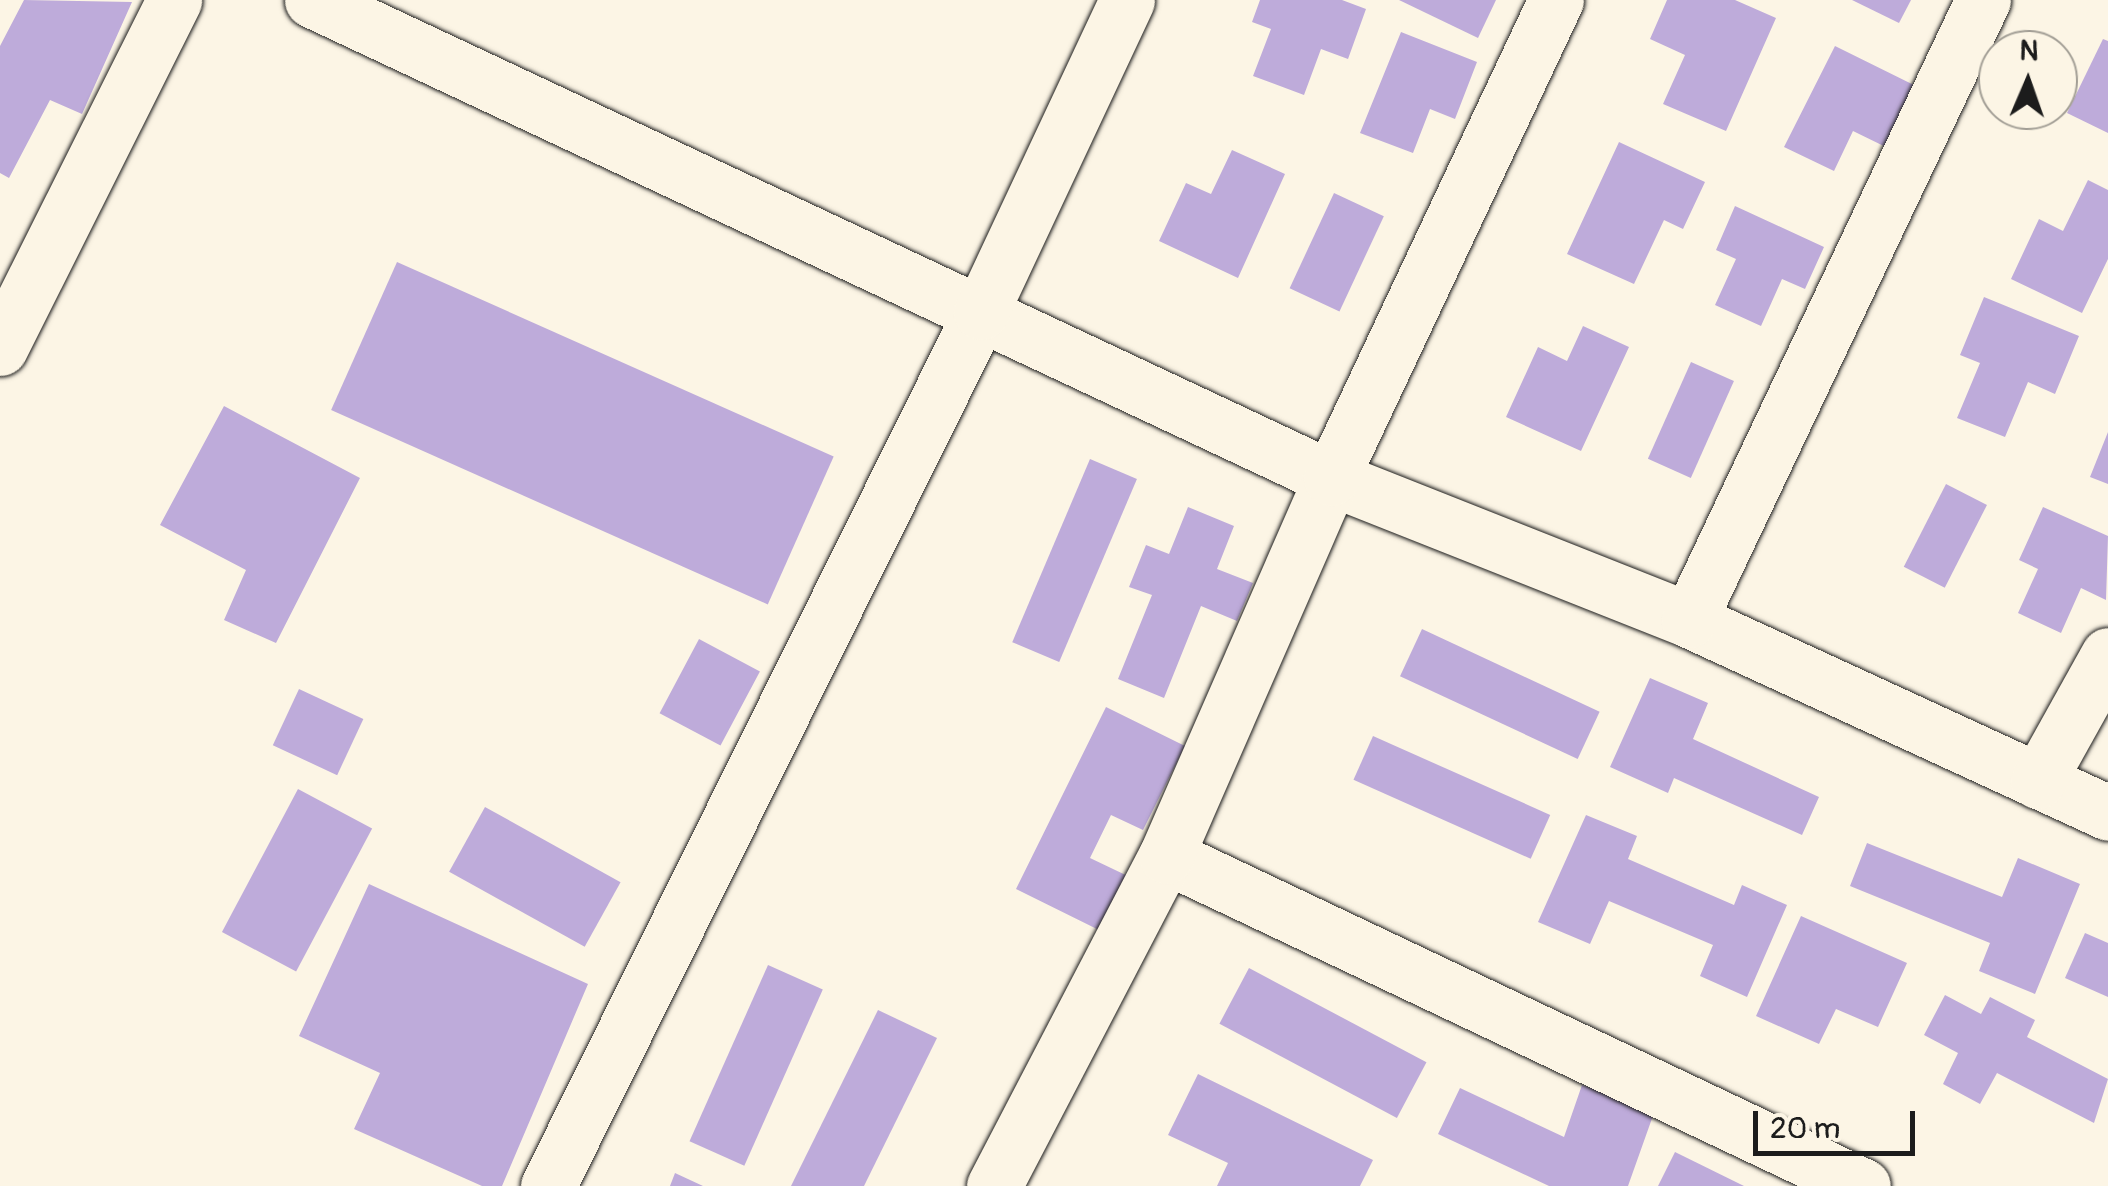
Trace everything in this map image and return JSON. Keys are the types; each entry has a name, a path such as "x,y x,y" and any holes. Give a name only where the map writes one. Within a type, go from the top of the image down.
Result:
{"street":[{"path":"2,339 174,0"},
{"path":"312,0 1331,478 1689,620 2108,814"},
{"path":"548,1186 981,312 1128,0"},
{"path":"994,1186 1166,856 1331,478 1556,0"},
{"path":"1689,620 1983,0"},
{"path":"2038,781 2108,655"},
{"path":"1166,856 1863,1186"}],"building":[{"path":"24,0 132,2 82,114 50,100 9,178 0,173 0,46"},
{"path":"1260,0 1342,0 1366,9 1348,59 1321,49 1304,95 1253,76 1271,29 1252,22"},
{"path":"1399,0 1496,0 1478,38"},
{"path":"1667,0 1735,0 1776,18 1726,131 1663,104 1685,55 1650,39"},
{"path":"1852,0 1911,0 1899,23"},
{"path":"1401,32 1477,62 1455,119 1430,109 1413,153 1360,133"},
{"path":"2103,39 2108,41 2108,133 2078,118 2078,90"},
{"path":"1835,46 1926,91 1896,152 1853,131 1834,171 1784,147"},
{"path":"1619,142 1705,182 1683,229 1664,220 1634,284 1567,254"},
{"path":"1232,150 1285,174 1238,278 1159,241 1186,183 1211,194"},
{"path":"2088,180 2108,190 2108,259 2082,313 2011,279 2039,219 2063,231"},
{"path":"1334,193 1384,216 1339,311 1290,288"},
{"path":"1735,206 1824,247 1805,289 1782,279 1761,326 1715,305 1736,259 1716,250"},
{"path":"397,262 834,456 768,604 331,410"},
{"path":"1984,297 2079,336 2055,394 2028,382 2005,437 1957,418 1980,363 1960,355"},
{"path":"1583,326 1629,347 1581,451 1506,417 1538,347 1567,361"},
{"path":"1691,362 1734,381 1691,478 1648,459"},
{"path":"224,406 360,478 276,643 224,620 246,570 160,525"},
{"path":"2108,432 2108,484 2090,477"},
{"path":"1090,459 1137,479 1059,662 1012,642"},
{"path":"1946,484 1987,505 1945,588 1904,567"},
{"path":"1188,507 1234,526 1217,569 1253,583 1237,621 1201,606 1164,698 1118,679 1152,595 1129,587 1146,545 1169,554"},
{"path":"2043,507 2108,536 2106,600 2081,588 2061,633 2018,613 2038,569 2019,560"},
{"path":"1422,629 1600,712 1578,759 1400,676"},
{"path":"699,639 760,671 720,746 660,713"},
{"path":"1650,678 1708,703 1693,739 1819,797 1802,835 1674,778 1668,793 1610,767"},
{"path":"299,689 363,719 337,775 273,745"},
{"path":"1106,707 1185,746 1143,830 1111,815 1090,858 1134,879 1107,934 1016,889"},
{"path":"1373,736 1550,815 1531,859 1353,780"},
{"path":"298,789 372,828 296,971 222,932"},
{"path":"485,807 621,882 585,947 449,872"},
{"path":"1586,815 1637,836 1628,859 1734,905 1742,885 1787,905 1747,997 1700,976 1713,945 1609,901 1590,944 1538,922"},
{"path":"1867,843 2002,897 2018,858 2080,884 2035,994 1979,971 1990,943 1850,886"},
{"path":"369,884 588,984 502,1186 482,1186 354,1129 380,1073 299,1036"},
{"path":"1801,916 1907,963 1878,1027 1836,1009 1819,1044 1756,1016"},
{"path":"2085,933 2108,943 2108,997 2065,978"},
{"path":"768,965 823,989 744,1166 689,1141"},
{"path":"1249,968 1426,1062 1397,1118 1219,1024"},
{"path":"1945,995 1981,1014 1990,997 2035,1020 2027,1037 2108,1079 2094,1123 1997,1073 1980,1104 1943,1084 1958,1053 1924,1035"},
{"path":"878,1010 937,1038 864,1186 791,1186"},
{"path":"1198,1074 1373,1160 1360,1186 1217,1186 1228,1163 1168,1135"},
{"path":"1582,1085 1655,1110 1628,1186 1549,1186 1438,1134 1460,1088 1564,1137"},
{"path":"1675,1152 1744,1186 1658,1186"},
{"path":"675,1173 703,1186 670,1186"}]}
